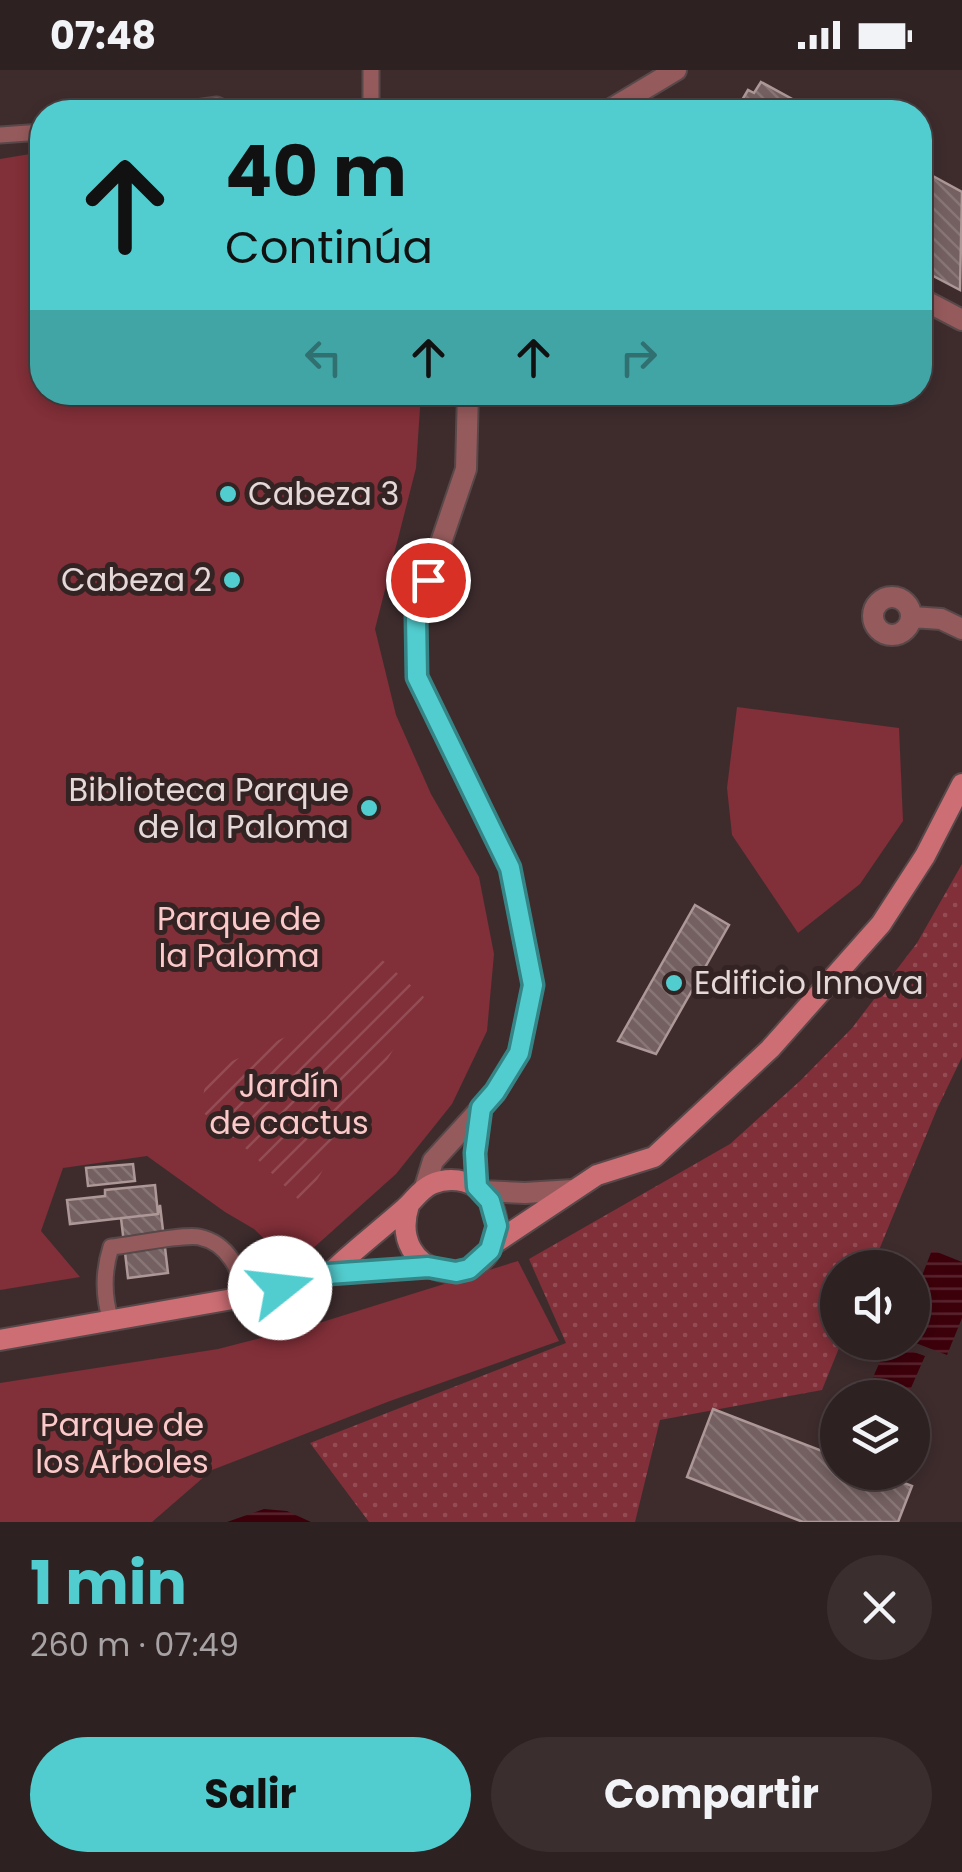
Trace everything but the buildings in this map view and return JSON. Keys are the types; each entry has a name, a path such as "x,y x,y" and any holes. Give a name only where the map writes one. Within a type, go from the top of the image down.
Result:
{"street":[{"path":"638,100 676,70"},
{"path":"932,304 962,320"},
{"path":"328,1274 409,1206 425,1187 432,1161 495,1092 519,1053 533,985 510,868 417,677 416,616 466,470 468,405"},
{"path":"912,617 941,619 962,628"},
{"path":"492,1245 598,1176 654,1156 770,1048 881,924 926,856 962,784"},
{"path":"0,1340 244,1297 328,1274 428,1267 456,1272 469,1269 481,1262 492,1245 497,1226 496,1213 479,1189 475,1153 481,1108"},
{"path":"425,1187 448,1180 479,1189 525,1193 573,1190"},
{"path":"409,1206 405,1233 409,1246 428,1267"}],"lane":[{"path":"371,70 371,100"},
{"path":"0,135 30,133"},
{"path":"111,1321 106,1303 105,1266 111,1247 199,1237 228,1252 242,1279 244,1297"}],"green space":[{"name":"Parque de la Paloma","path":"30,154 30,405 420,405 416,468 375,629 396,715 431,794 479,877 494,954 487,1031 452,1104 396,1174 310,1251 277,1251 254,1229 147,1156 63,1168 41,1231 80,1277 0,1290 0,159"},
{"path":"737,707 899,728 903,821 860,884 798,933 732,835 727,788"},
{"path":"962,864 962,1057 879,1250 820,1250 820,1360 834,1360 826,1380 820,1380 820,1390 660,1420 635,1522 369,1522 310,1443 566,1343 529,1259 730,1144 852,1028 917,943"},
{"name":"Jardín de cactus","path":"379,957 424,997 303,1204 200,1110 208,1072 325,1019"},
{"name":"Parque de los Arboles","path":"518,1261 559,1341 212,1470 152,1522 0,1522 0,1383 218,1349 319,1323"}],"shaded area":[{"path":"932,1250 962,1262 962,1318 947,1355 930,1348"},
{"path":"881,1360 923,1360 914,1380 872,1380"},
{"path":"264,1509 287,1511 311,1522 227,1522"}],"place":[{"name":"Cabeza 3","path":"228,494"},
{"name":"Cabeza 2","path":"232,580"},
{"name":"Biblioteca Parque de la Paloma","path":"369,808"},
{"name":"Edificio Innova","path":"674,983"}],"route":[{"path":"280,1288 328,1274 428,1267 441,1272 469,1269 481,1262 496,1238 496,1213 477,1187 476,1134 481,1108 519,1053 533,985 510,868 417,677 416,616 428,580"}]}
